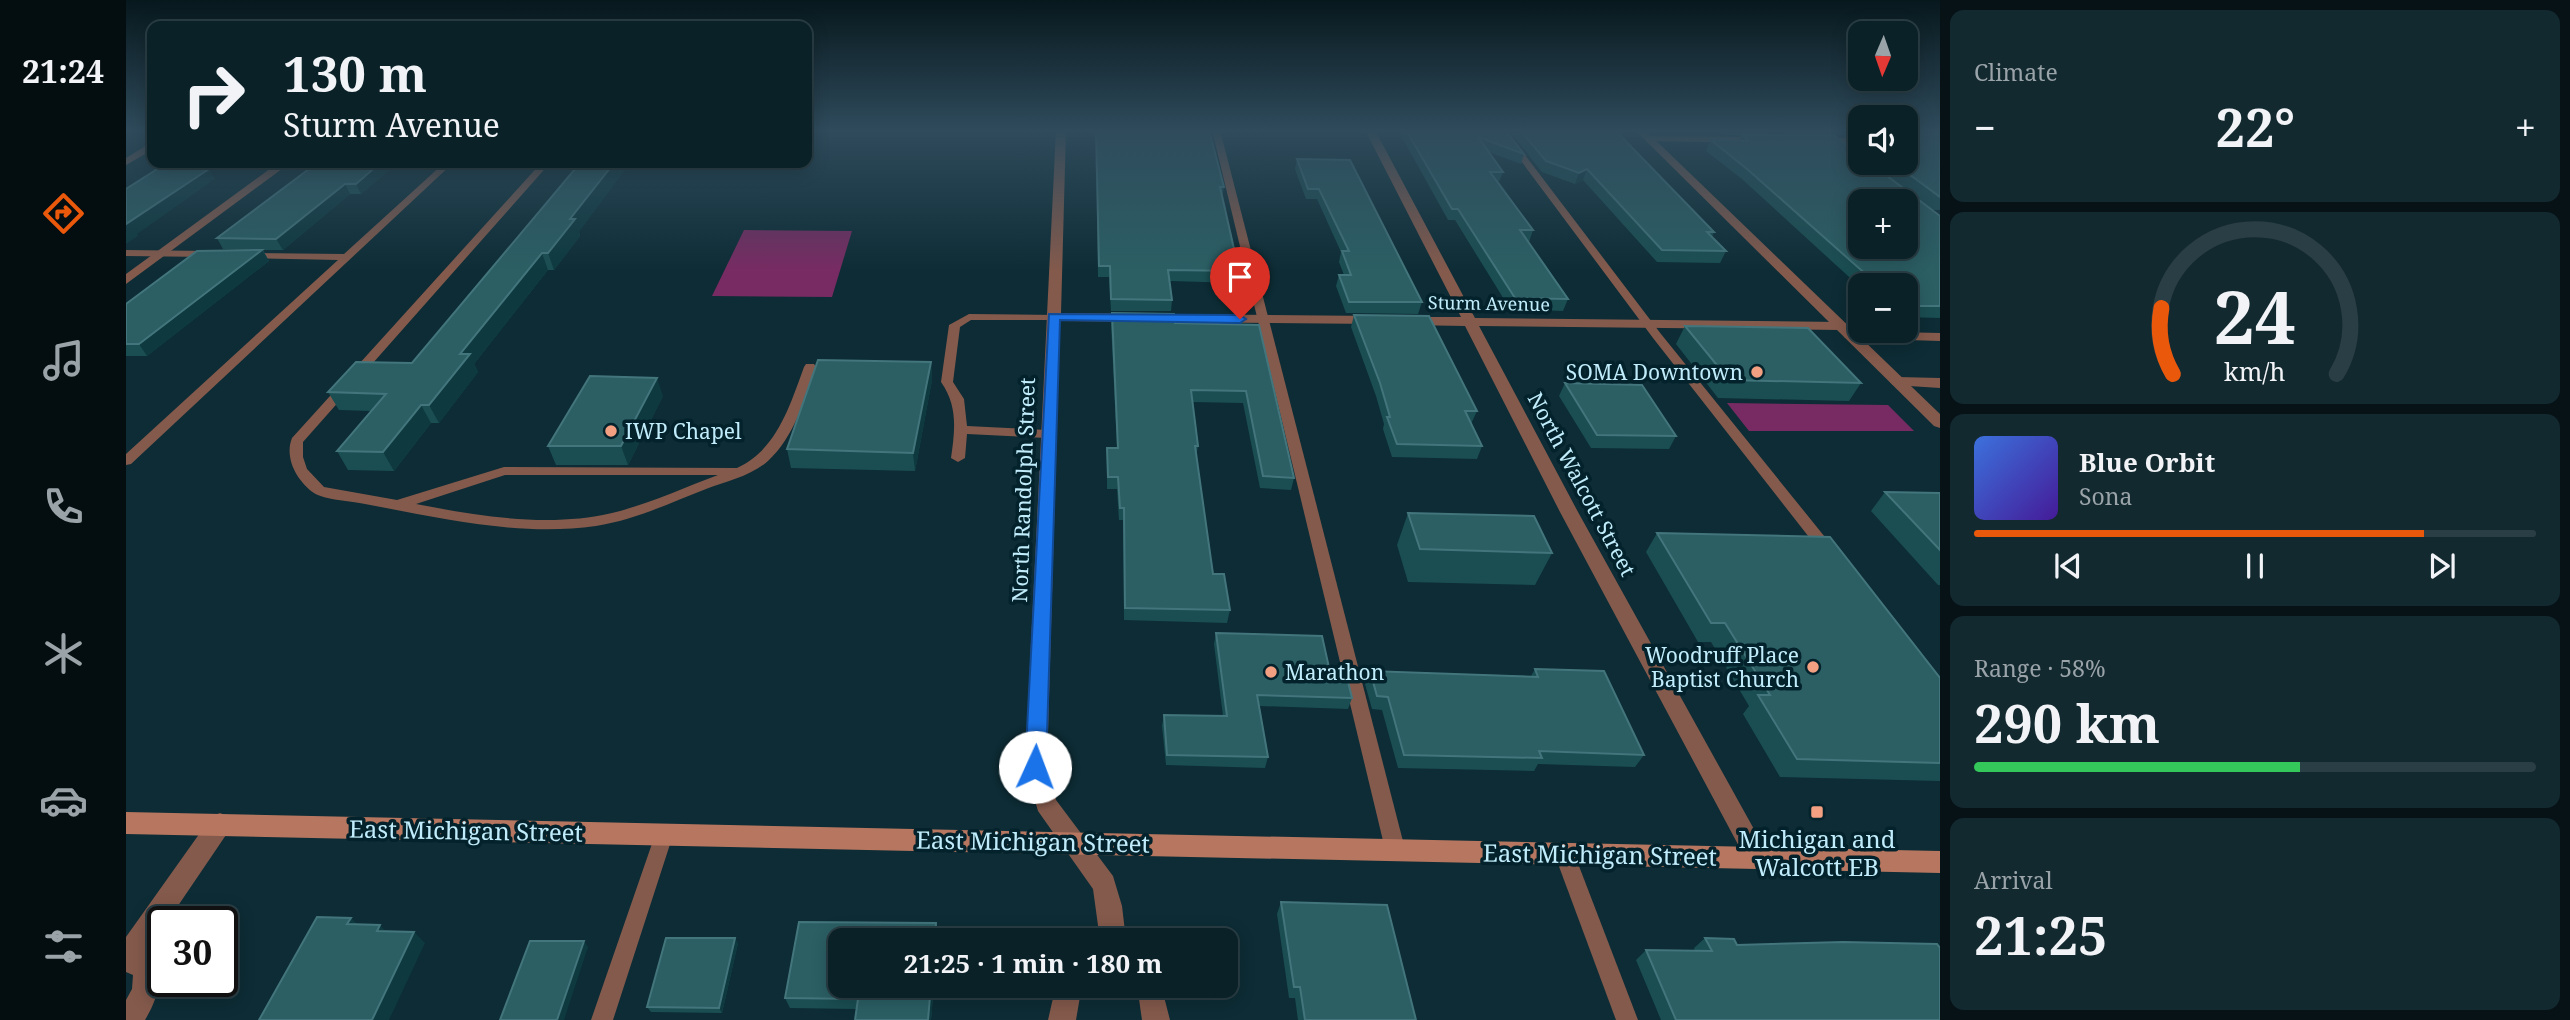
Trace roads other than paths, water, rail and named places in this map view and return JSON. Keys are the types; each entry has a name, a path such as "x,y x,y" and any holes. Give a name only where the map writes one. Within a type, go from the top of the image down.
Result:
{"main road":[{"name":"East Michigan Street","path":"126,823 1940,862"}],"street":[{"path":"126,280 265,178"},
{"name":"North Randolph Street","path":"1059,178 1035,767 1046,804 1104,884 1112,928"},
{"name":"North Walcott Street","path":"1395,178 1575,523 1757,858"},
{"path":"1689,178 1940,423"},
{"name":"Sturm Avenue","path":"1053,317 1648,324 1940,337"},
{"path":"1898,382 1940,383"},
{"path":"128,1020 142,1000 148,982 145,967 127,958 220,824"},
{"path":"1062,1020 1066,998"},
{"path":"1152,998 1156,1020"}],"lane":[{"path":"126,461 433,178"},
{"path":"533,178 298,441 295,459 304,477 320,491 487,521 541,524 595,521 643,510 740,471 767,456 784,431 810,367"},
{"path":"1228,178 1395,849"},
{"path":"1538,178 1648,324 1840,568"},
{"path":"126,253 221,255"},
{"path":"234,255 348,257"},
{"path":"958,458 961,430 959,394 947,383 955,325 970,317 1053,317"},
{"path":"961,430 1047,434"},
{"path":"395,505 504,471 740,471"},
{"path":"602,1020 664,835"},
{"path":"1564,853 1627,1020"}],"place":[{"name":"SOMA Downtown","path":"1757,372"},
{"name":"IWP Chapel","path":"611,431"},
{"name":"Woodruff Place Baptist Church","path":"1813,667"},
{"name":"Marathon","path":"1271,672"},
{"name":"Michigan and Walcott EB","path":"1817,812"}]}
